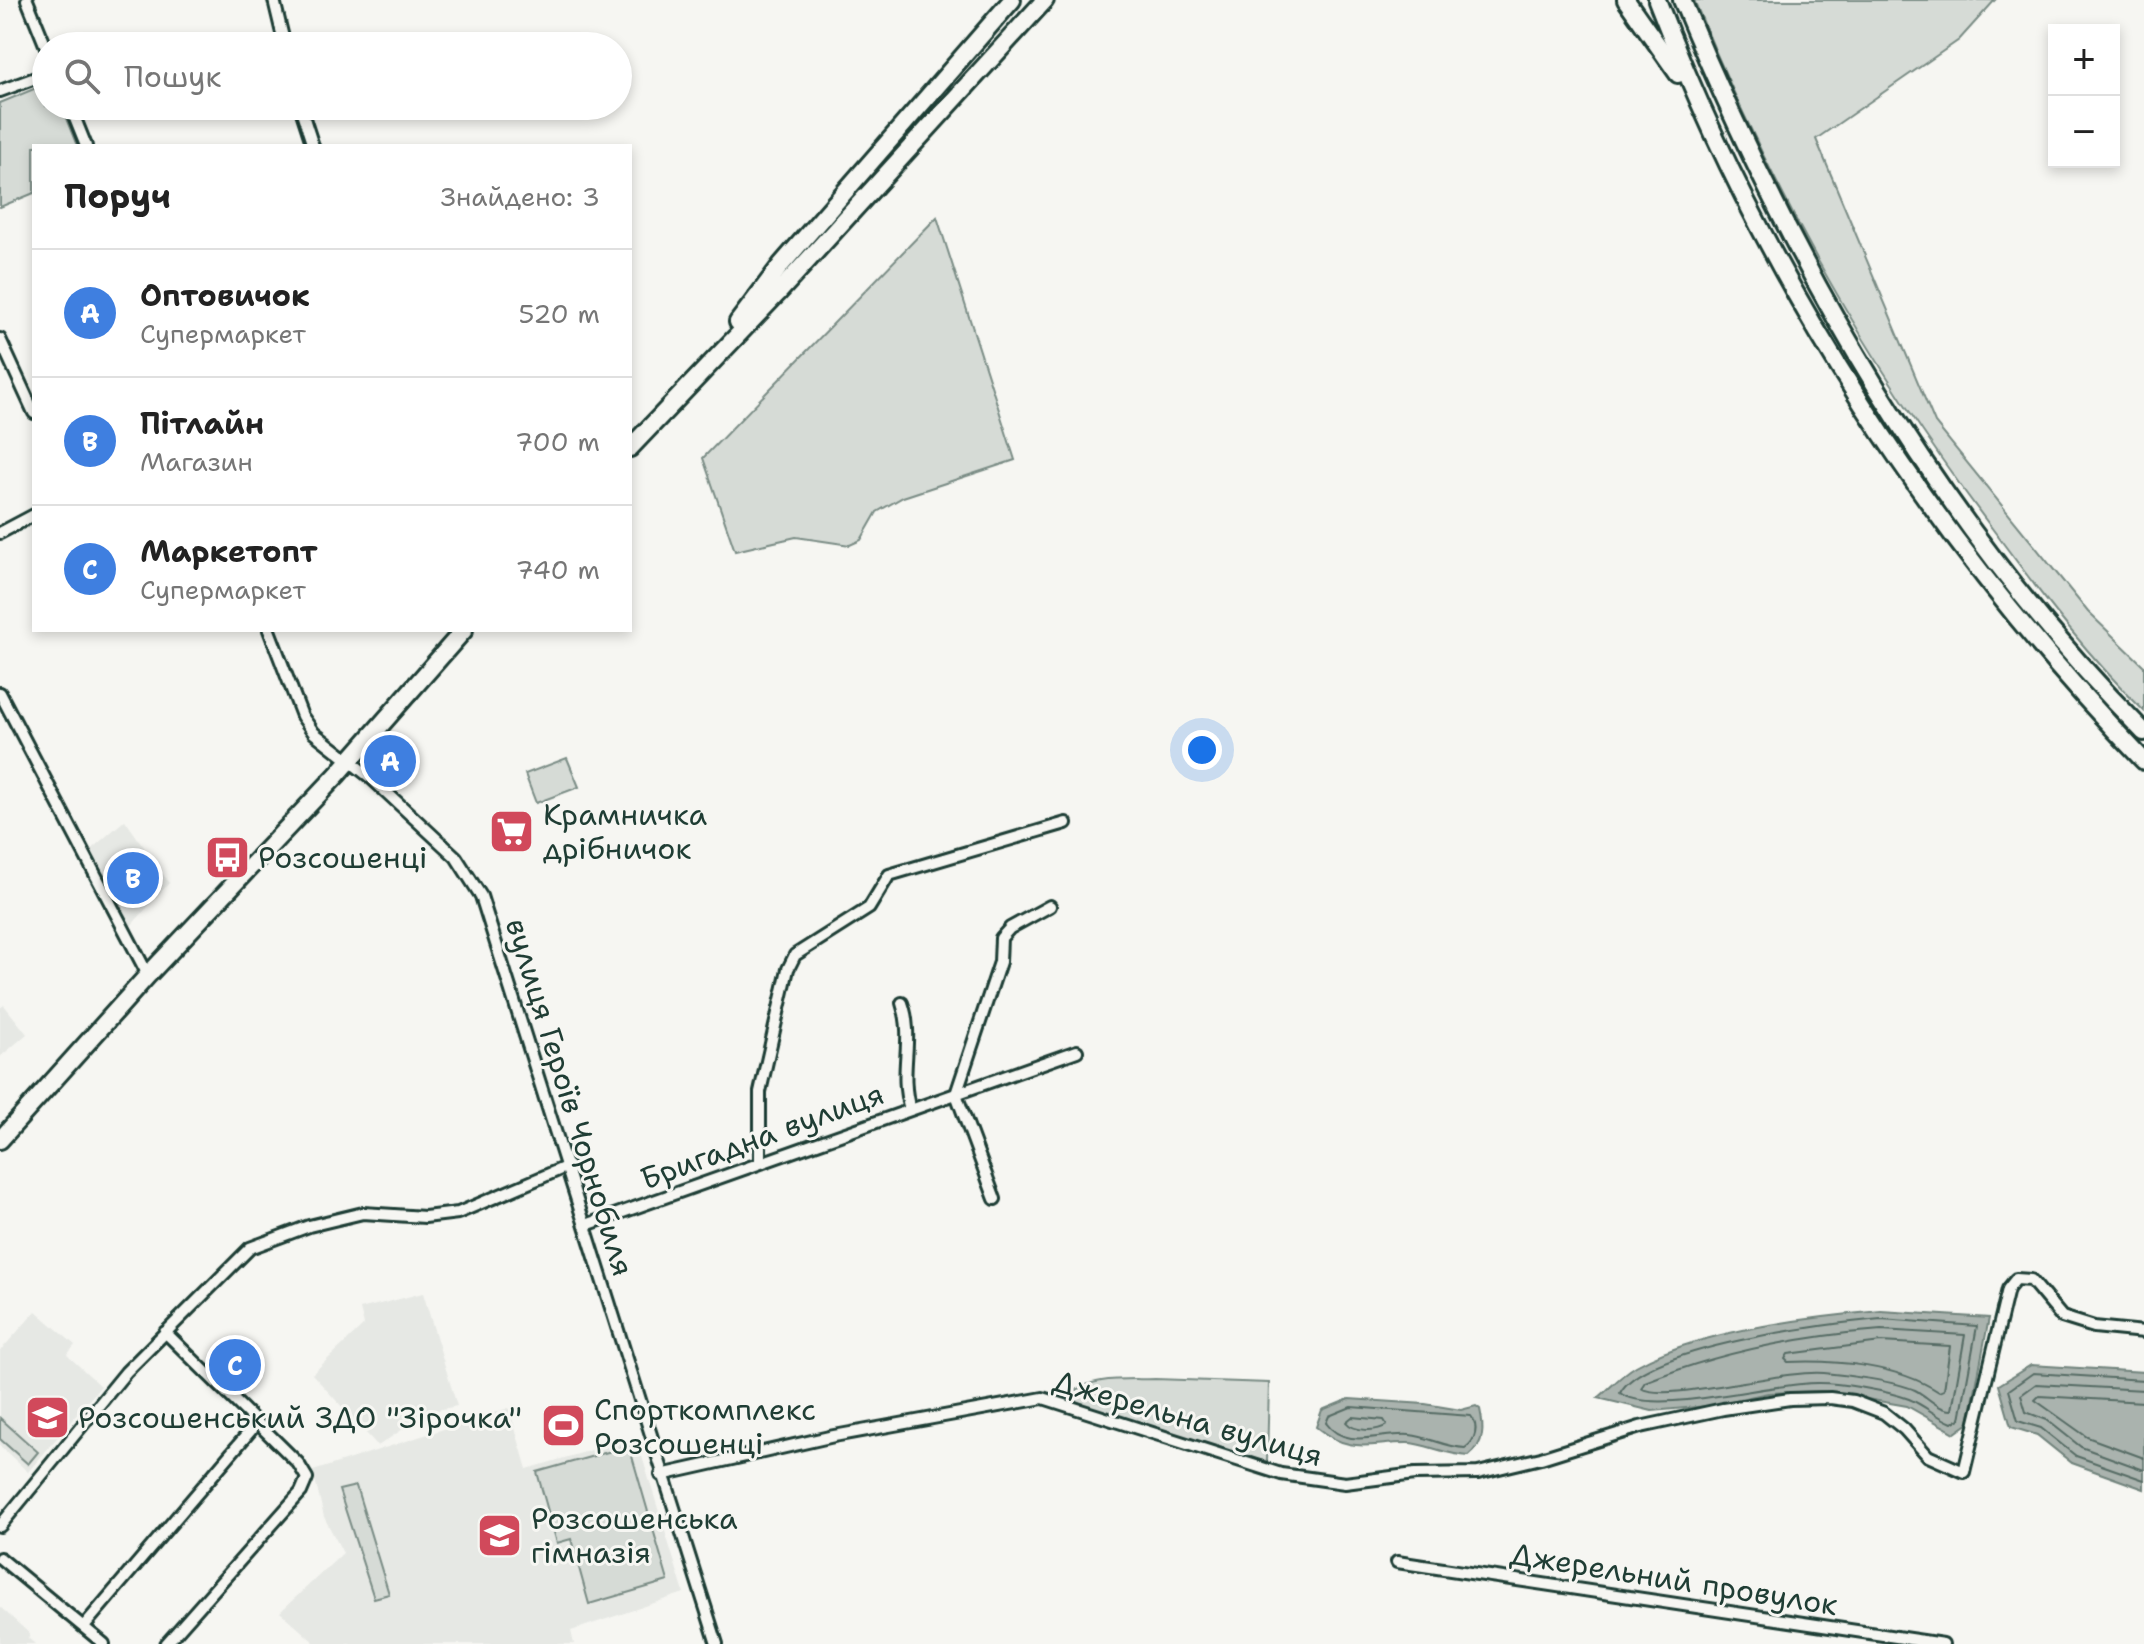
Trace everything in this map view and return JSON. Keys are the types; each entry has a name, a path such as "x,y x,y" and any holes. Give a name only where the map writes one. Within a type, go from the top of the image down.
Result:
{"highway":[{"path":"702,372 781,265 1012,0"},
{"path":"632,446 1045,0"},
{"path":"1626,0 1696,101"},
{"path":"1657,0 1696,101 1792,293 1889,447 1931,510 2068,682 2144,761"},
{"path":"1682,0 1784,228 1891,410 1971,529 2036,614 2144,732"},
{"path":"0,1140 148,975 349,761 462,632"}],"street":[{"path":"27,0 40,32"},
{"path":"274,0 282,32"},
{"path":"0,91 32,79"},
{"path":"76,120 85,144"},
{"path":"305,120 312,144"},
{"path":"0,339 32,409"},
{"path":"0,533 32,516"},
{"name":"вулиця Героїв Чорнобиля","path":"270,632 302,716 321,739 456,857 474,883 568,1166 661,1475 717,1644"},
{"path":"0,693 148,975"},
{"path":"760,1162 760,1092 788,969 795,955 869,908 889,875 1066,823"},
{"path":"995,1199 956,1094 1000,962 1001,938 1010,928 1050,906"},
{"name":"Бригадна вулиця","path":"902,1003 909,1025 903,1078 910,1109"},
{"name":"Бригадна вулиця","path":"586,1225 1077,1051"},
{"path":"0,1526 126,1372 236,1259 266,1240 363,1213 425,1217 458,1213 568,1166"},
{"name":"Джерельна вулиця","path":"661,1475 834,1436 1043,1398 1281,1474 1345,1483 1415,1474 1478,1473 1681,1418 1790,1399 1830,1398 1853,1401 1884,1413 1904,1429 1928,1456 1964,1472 2008,1289 2016,1279 2031,1280 2062,1317 2094,1327 2144,1332"},
{"path":"165,1332 298,1463 307,1478 301,1492 166,1644"},
{"path":"84,1626 251,1430"},
{"path":"0,1558 104,1644"},
{"name":"Джерельний провулок","path":"1397,1562 1943,1644"}],"shaded area":[{"path":"1694,0 1995,0 1959,40 1816,139 1935,423 2088,612 2144,666 2144,711 2049,604 1907,408 1791,211 1757,143"},
{"path":"32,90 32,120 67,120 76,144 32,144 32,194 0,207 0,103"},
{"path":"937,217 1015,460 903,497 877,512 861,540 850,545 796,537 735,551 703,458"},
{"path":"567,758 579,787 536,803 525,774"},
{"path":"125,820 169,883 129,928 88,852"},
{"path":"4,1005 27,1034 0,1057 0,1008"},
{"path":"423,1293 457,1406 428,1412 378,1446 312,1374 364,1325 360,1309"},
{"path":"36,1311 75,1345 67,1355 101,1386 28,1472 0,1446 0,1351"},
{"path":"1155,1379 1269,1383 1267,1461 1246,1459 1089,1407 1074,1400 1071,1395 1099,1381"},
{"name":"Розсошенська гімназія","path":"509,1408 527,1469 636,1437 684,1593 571,1631 574,1644 316,1644 280,1612 343,1553 324,1517 313,1471"},
{"path":"0,1418 38,1452 28,1464 0,1439"},
{"path":"629,1446 668,1581 589,1604 571,1539 557,1543 537,1472"},
{"path":"356,1486 389,1594 374,1598 339,1490"},
{"path":"0,1607 30,1634 28,1638 35,1644 0,1644"}],"water":[{"path":"1881,1311 1989,1318 1969,1423 1955,1433 1907,1406 1821,1391 1768,1393 1708,1406 1652,1411 1598,1398 1636,1366 1690,1343 1789,1322"},
{"path":"2031,1365 2144,1372 2144,1489 2072,1463 2037,1435 2011,1427 1999,1385"},
{"path":"1349,1399 1425,1404 1461,1410 1476,1406 1480,1409 1481,1440 1469,1456 1414,1444 1360,1446 1328,1436 1316,1427 1322,1410"}],"place":[{"name":"Оптовичок","path":"390,761"},
{"name":"Крамничка дрібничок","path":"512,831"},
{"name":"Розсошенці","path":"227,857"},
{"name":"Пітлайн","path":"133,878"},
{"name":"Маркетопт","path":"235,1365"},
{"name":"Розсошенський ЗДО \"Зірочка\"","path":"47,1417"},
{"name":"Спорткомплекс Розсошенці","path":"563,1426"},
{"name":"Розсошенська гімназія","path":"500,1535"}]}
